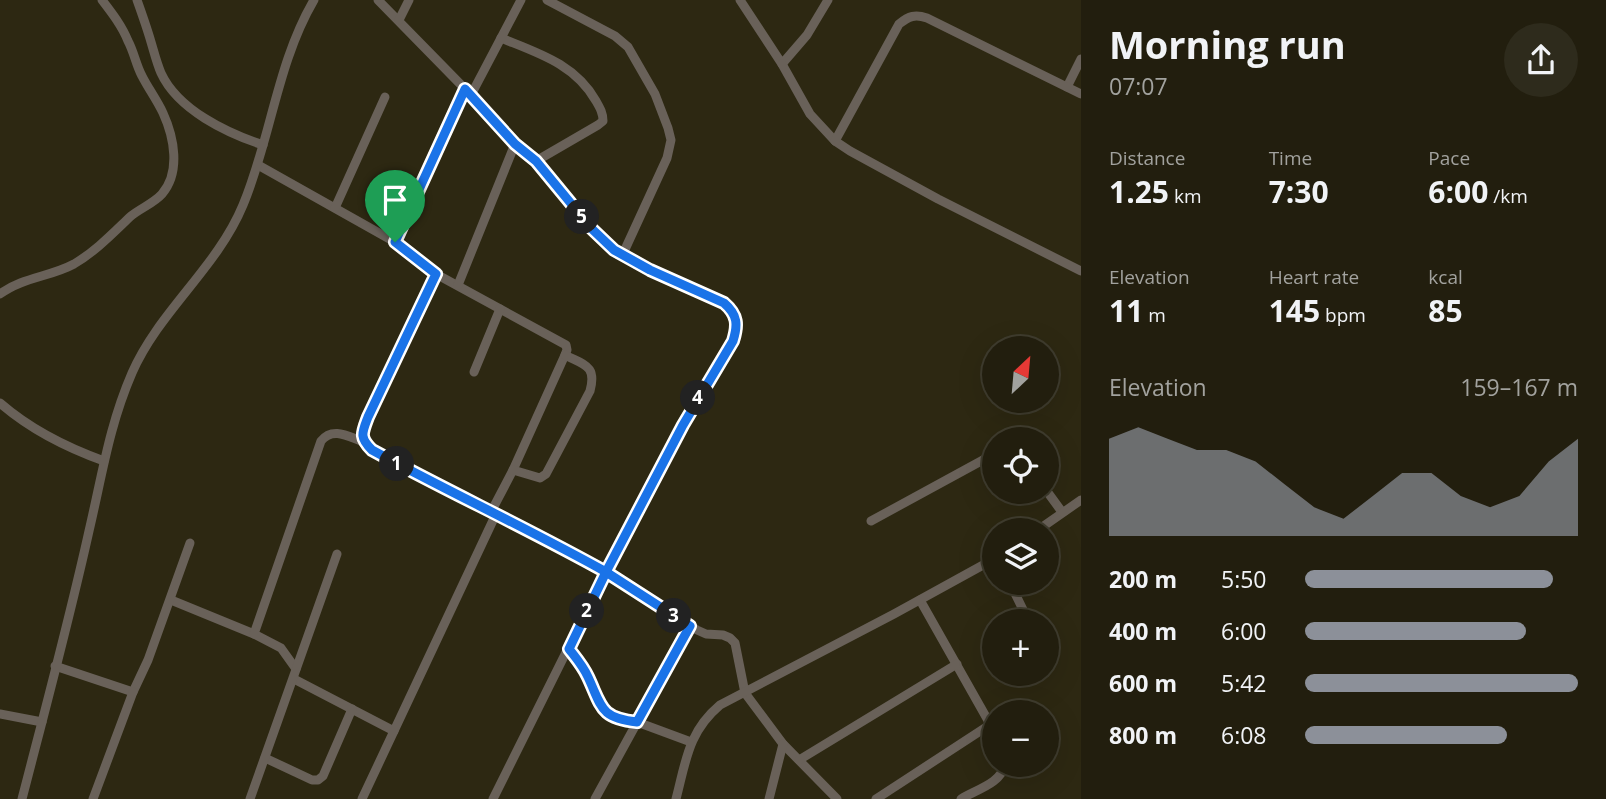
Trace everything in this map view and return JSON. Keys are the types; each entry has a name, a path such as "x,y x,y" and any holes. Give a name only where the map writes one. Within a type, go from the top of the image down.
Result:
{"street":[{"path":"0,294 11,285 62,270 84,258 159,197 172,176 172,142 162,111 142,76 124,32 103,0"},
{"path":"137,0 161,74 170,88 214,125 263,145"},
{"path":"22,799 116,415 140,357 152,337 226,240 243,206 287,63 303,19 314,0"},
{"path":"378,0 515,144 536,161 602,240 622,256 724,303 737,319 733,341 683,425 606,572 494,799"},
{"path":"399,20 410,0"},
{"path":"395,242 468,92 521,0"},
{"path":"547,0 615,36 628,47 655,94 668,128 671,140 667,158 622,256"},
{"path":"782,64 807,35 828,0"},
{"path":"743,2 810,114 835,141 937,198 1081,271"},
{"path":"835,141 899,24 912,16 927,18 1081,94"},
{"path":"501,38 564,66 590,91 603,116 603,121 598,125 536,161"},
{"path":"1067,88 1081,59"},
{"path":"335,208 385,97"},
{"path":"458,285 515,144"},
{"path":"258,164 395,242 436,274 561,341 567,350 362,799"},
{"path":"364,442 363,433 368,417 436,274"},
{"path":"474,372 500,309"},
{"path":"513,470 540,478 546,474 590,391 592,371 565,355"},
{"path":"0,403 52,440 104,461"},
{"path":"254,634 321,441 334,432 364,442 372,450 439,486 554,543 606,572 690,626 706,634 723,635 732,640 735,643 745,693 783,744 837,799"},
{"path":"871,521 982,461"},
{"path":"1054,518 1081,500"},
{"path":"1056,504 1062,512"},
{"path":"93,799 171,600 190,544"},
{"path":"250,799 337,554"},
{"path":"676,799 691,742 708,715 720,705 982,566"},
{"path":"171,600 281,648 295,674 394,731"},
{"path":"920,600 982,708"},
{"path":"595,799 690,626"},
{"path":"569,649 582,665 602,708 618,720 637,722 691,742"},
{"path":"799,760 957,664"},
{"path":"55,666 133,692"},
{"path":"265,758 312,780 318,780 323,776 352,709"},
{"path":"0,714 42,722"},
{"path":"876,799 982,734"},
{"path":"769,799 783,744"},
{"path":"961,799 1000,777"}],"route":[{"path":"395,242 436,274 368,417 363,433 364,442 372,450 439,486 606,572 569,649 582,665 602,708 618,720 637,722 690,626 606,572 683,425 733,341 737,319 724,303 622,256 602,240 536,161 515,144 465,89 395,242"}]}
